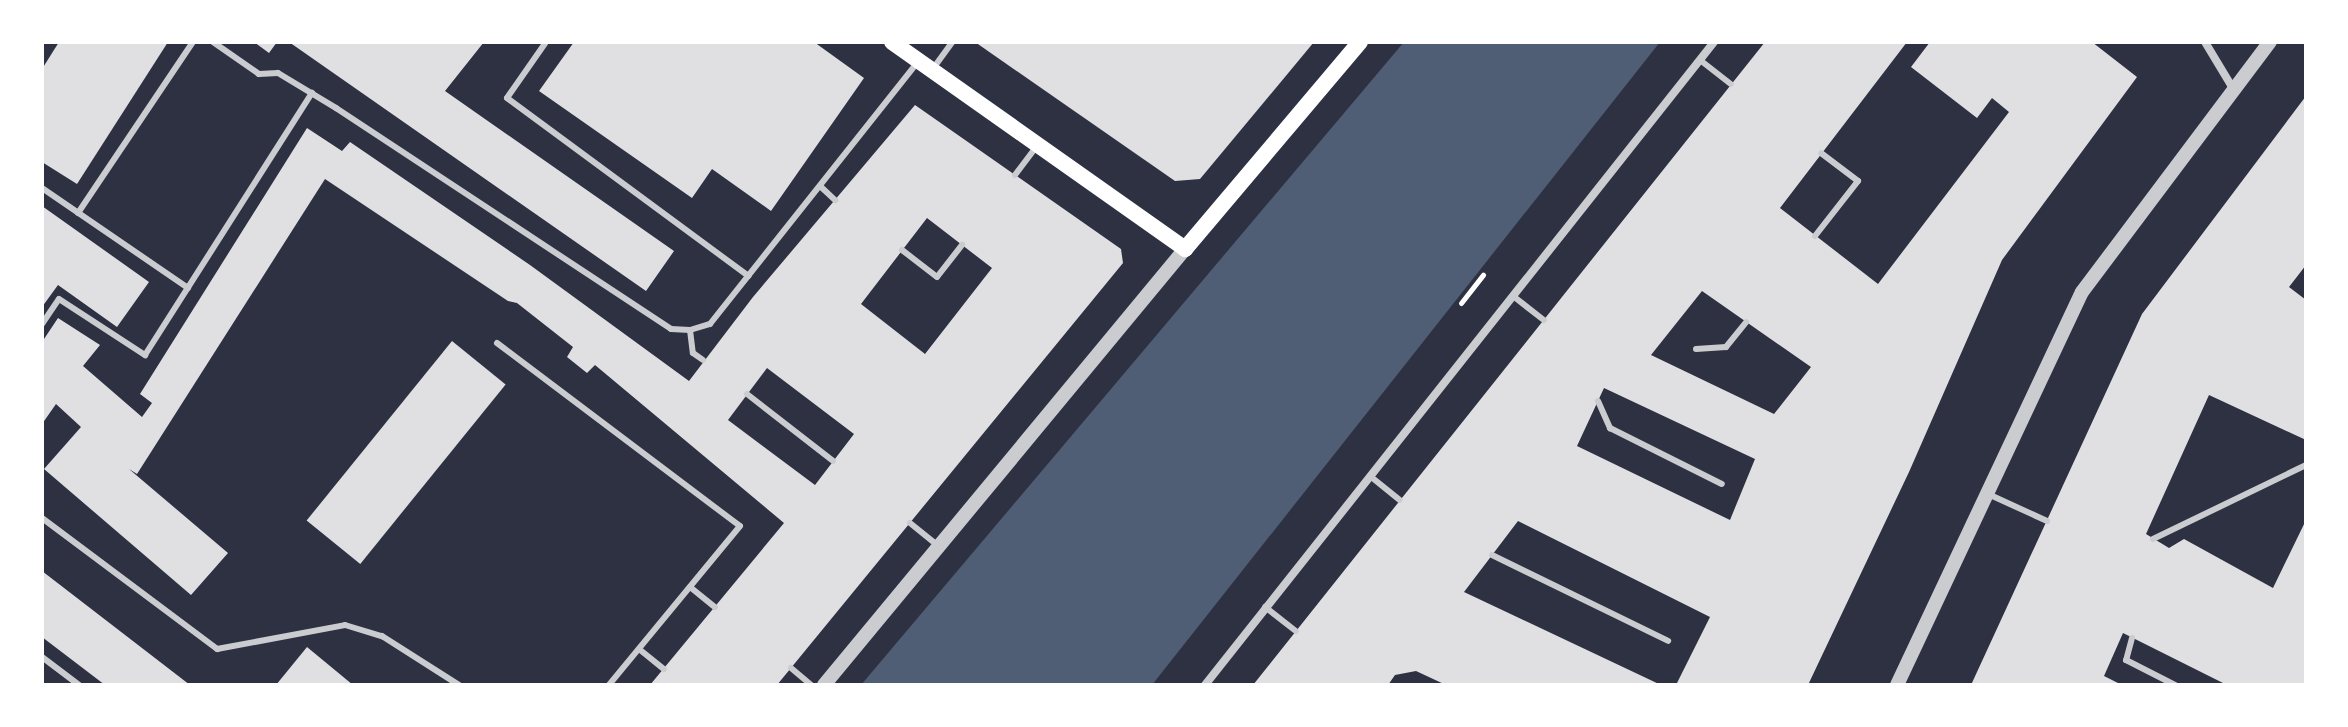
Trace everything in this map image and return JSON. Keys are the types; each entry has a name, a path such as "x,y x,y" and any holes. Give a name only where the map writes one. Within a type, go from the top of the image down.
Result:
{"main road":[{"path":"892,42 1185,249 1360,42"}],"street":[{"path":"1205,685 1714,42"},
{"path":"2205,42 2234,90"},
{"path":"1897,685 2082,292 2270,42"},
{"path":"824,685 1185,249"}],"lane":[{"path":"78,213 193,42"},
{"path":"213,42 259,74 278,73 312,93 671,329 690,330 710,324 820,186 925,66 952,42"},
{"path":"546,42 507,98 748,276"},
{"path":"1700,60 1731,84"},
{"path":"42,324 59,299 145,355 312,93"},
{"path":"1015,175 1038,146"},
{"path":"1815,236 1858,181 1821,153"},
{"path":"820,186 835,200"},
{"path":"42,188 188,288"},
{"path":"902,250 937,277 962,245"},
{"path":"1513,296 1544,320"},
{"path":"1696,349 1726,347 1746,322"},
{"path":"690,330 693,353 703,360"},
{"path":"497,343 740,526 609,685"},
{"path":"747,394 833,461"},
{"path":"1598,401 1610,428 1722,484"},
{"path":"2153,539 2306,465"},
{"path":"1370,476 1400,500"},
{"path":"1986,492 2047,521"},
{"path":"42,518 217,649 345,625 382,636 459,685"},
{"path":"910,523 939,546"},
{"path":"1492,555 1668,641"},
{"path":"690,587 715,607"},
{"path":"1265,607 1296,631"},
{"path":"2132,638 2126,660 2175,685"},
{"path":"639,649 664,669"},
{"path":"42,657 79,685"},
{"path":"791,668 811,685"}],"path":[{"path":"1461,303 1483,275"}],"water":[{"path":"1404,42 1660,42 1152,685 861,685"}],"building":[{"path":"59,42 168,42 77,184 42,162 42,69"},
{"path":"254,42 277,42 269,53"},
{"path":"289,42 484,42 445,91 674,251 646,291"},
{"path":"574,42 814,42 864,78 771,211 712,169 692,198 539,91"},
{"path":"975,42 1314,42 1200,179 1175,181"},
{"path":"1765,42 1907,42 1780,208 1878,284 2009,112 1992,98 1977,118 1911,67 1930,42 2092,42 2137,77 2002,260 1909,472 1808,685 1676,685 1710,617 1518,521 1464,592 1661,685 1446,685 1416,671 1395,675 1388,685 1253,685","holes":["1702,291 1811,367 1774,414 1651,355","1604,388 1755,459 1730,520 1577,446"]},
{"path":"2306,96 2306,265 2289,287 2306,300 2306,440 2209,395 2146,534 2169,548 2184,539 2273,588 2306,520 2306,685 2227,685 2123,633 2104,676 2122,685 1971,685 2142,314"},
{"path":"915,105 1121,249 1123,263 777,685 650,685 784,523 595,365 587,373 567,357 573,347 517,303 508,301 325,179 137,474 129,469 228,553 191,595 44,469 81,427 56,404 42,424 42,342 58,318 100,345 83,366 142,417 152,403 140,394 307,128 342,151 350,142 530,265 689,381 753,297","holes":["927,218 992,268 925,354 861,304","767,368 854,434 815,485 728,420"]},
{"path":"42,206 149,282 117,327 58,285 42,307"},
{"path":"452,341 506,384 360,564 307,521"},
{"path":"42,571 190,685 105,685 42,637"},
{"path":"307,647 353,685 276,685"}]}
